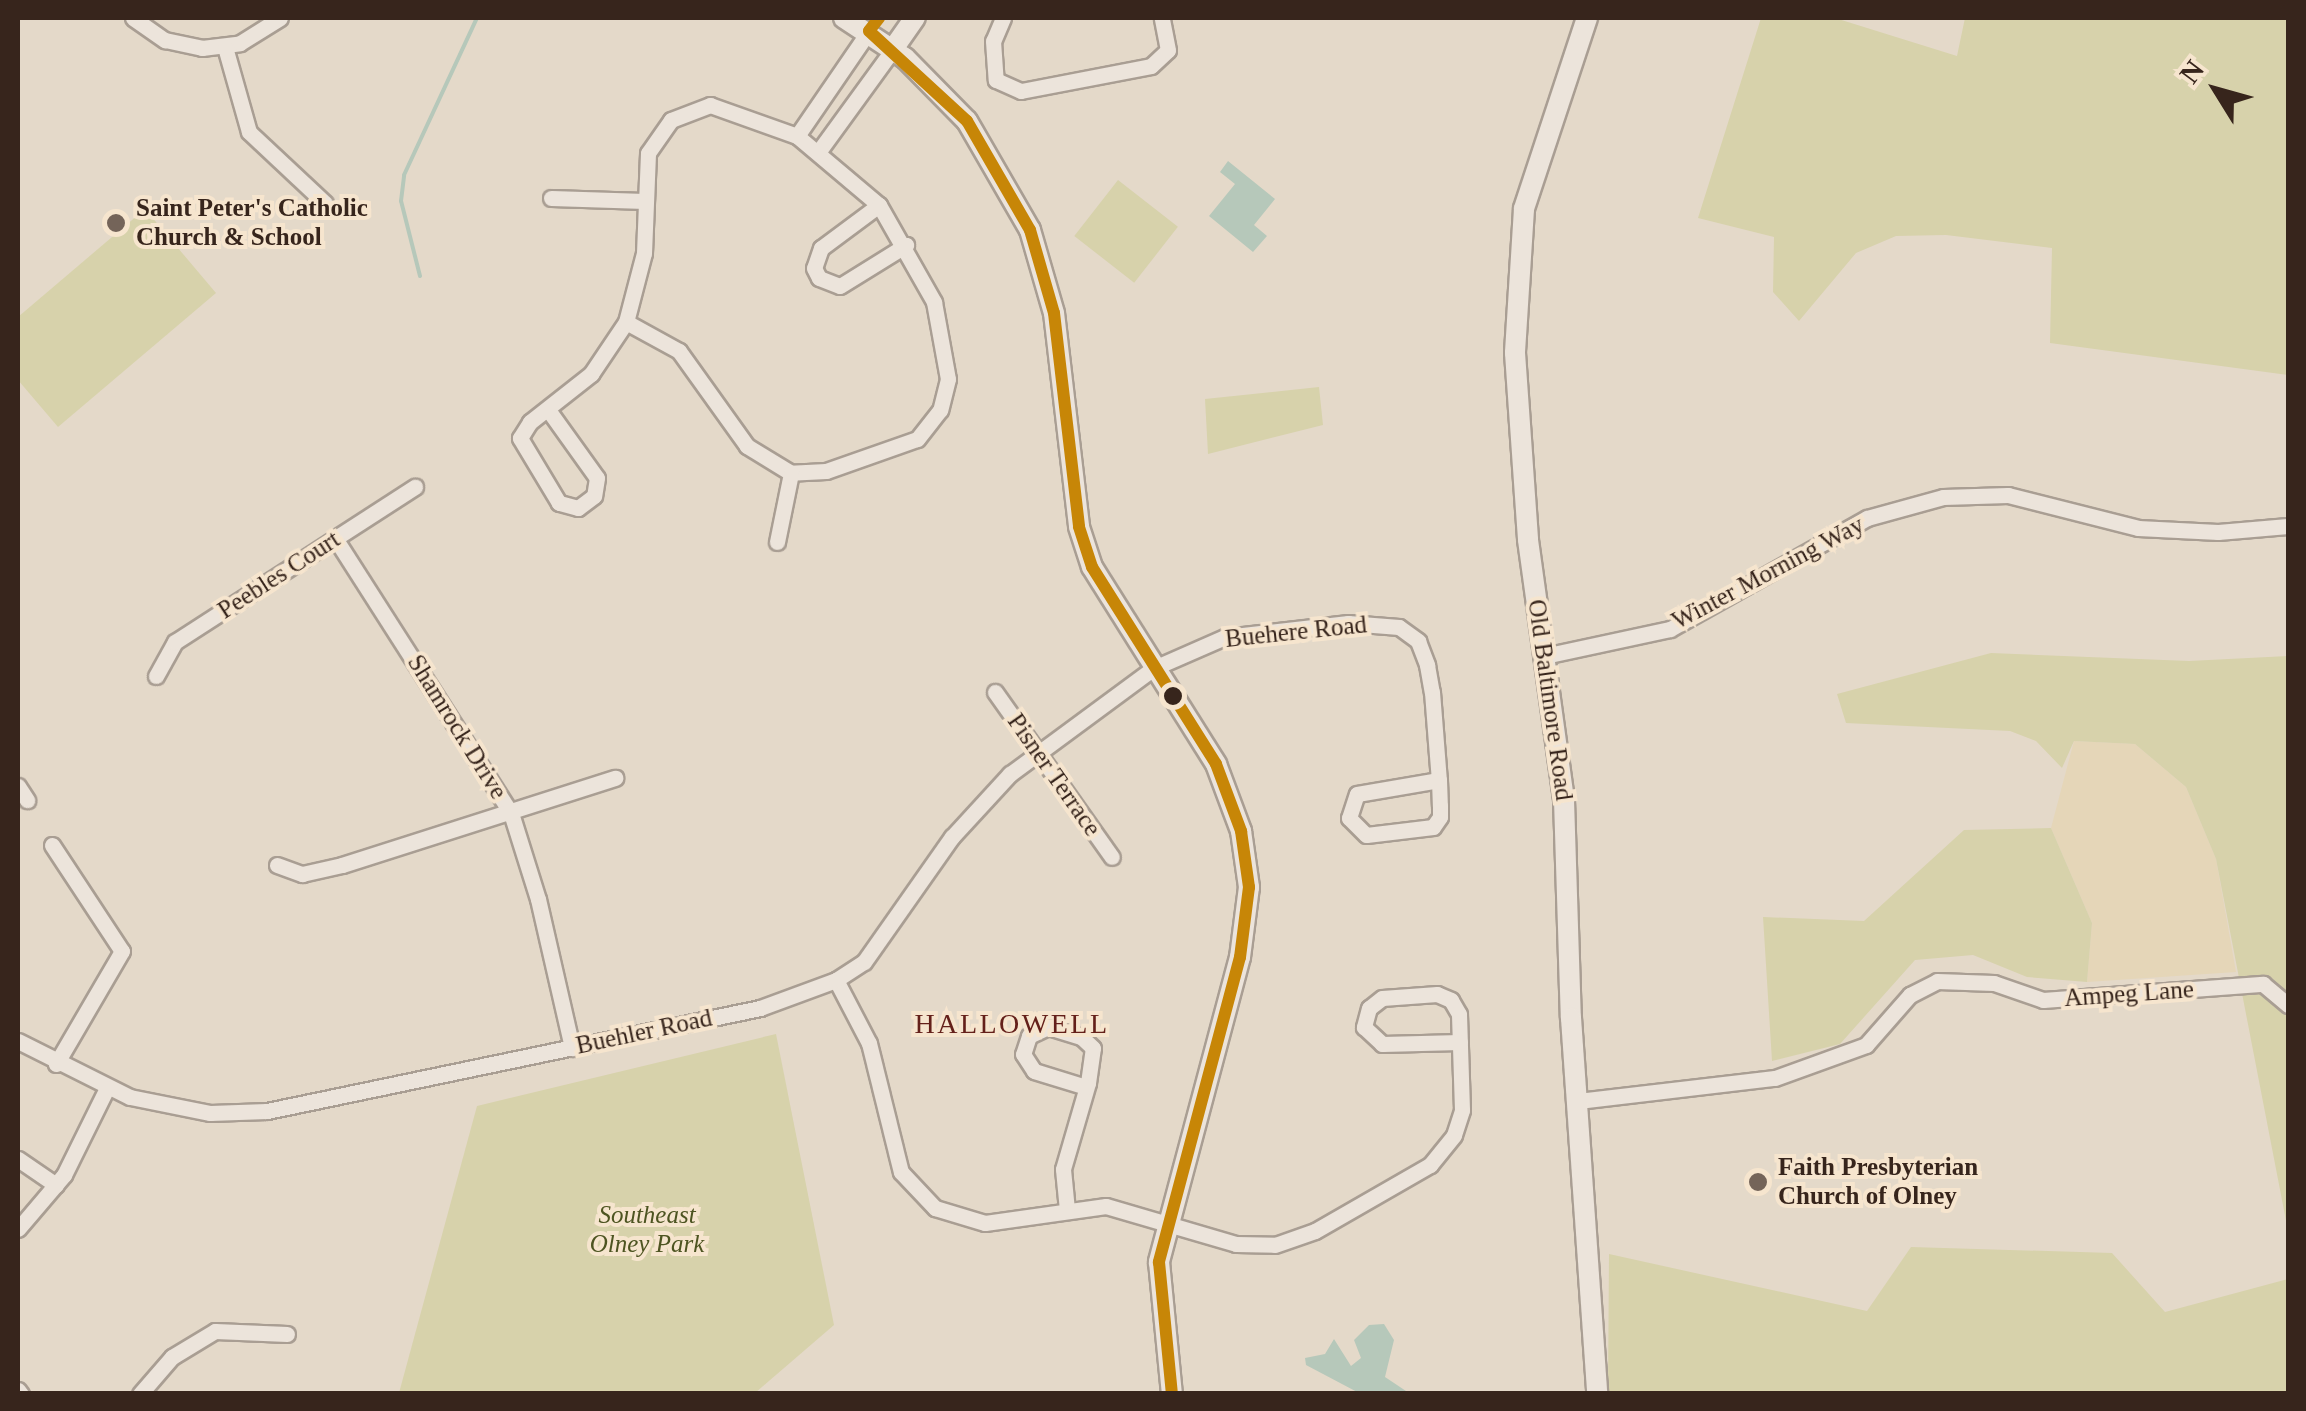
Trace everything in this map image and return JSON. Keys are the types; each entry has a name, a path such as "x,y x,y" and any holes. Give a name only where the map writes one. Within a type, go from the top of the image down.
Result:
{"street":[{"path":"133,18 165,40 224,47 254,37 280,18"},
{"path":"844,18 874,24 893,49 967,121 1030,230 1054,313 1079,527 1106,598 1228,789 1249,887 1240,957 1166,1222 1160,1316 1172,1394"},
{"path":"819,150 915,18"},
{"path":"1003,18 993,42 996,80 1021,91 1151,66 1168,50 1162,18"},
{"name":"Old Baltimore Road","path":"1587,18 1524,209 1516,257 1514,353 1544,656 1564,800 1596,1394"},
{"path":"797,136 874,24"},
{"path":"224,47 249,132 325,203"},
{"path":"549,411 596,478 594,496 578,508 559,503 522,448 524,430 591,374 626,322 644,253 644,201 653,142 691,109 720,105 797,136 819,150 879,205 906,244 934,302 947,359 940,410 917,439 898,450 826,471 790,473 747,446 678,351 626,322"},
{"path":"551,198 644,201"},
{"path":"879,205 821,248 814,268 818,278 840,286 906,244"},
{"path":"777,542 790,473"},
{"name":"Peebles Court","path":"156,676 174,642 416,487"},
{"name":"Winter Morning Way","path":"1544,656 1670,629 1867,518 1944,498 2008,496 2138,528 2218,532 2288,526"},
{"name":"Shamrock Drive","path":"335,538 511,813 538,899 572,1048"},
{"name":"Buehere Road","path":"1154,668 1226,637 1348,623 1399,627 1418,641 1427,664 1439,780 1440,818 1433,827 1366,835 1350,818 1357,794 1439,780"},
{"name":"Buehler Road","path":"18,1040 56,1064 107,1088 181,1110 267,1111 760,1008 836,980 878,947 980,802 1154,668"},
{"name":"Pisner Terrace","path":"996,692 1112,857"},
{"path":"278,865 302,874 342,865 615,778"},
{"path":"52,845 122,951 56,1064"},
{"path":"836,980 860,1018 893,1150 917,1193 968,1220 1106,1206 1236,1244 1275,1244 1315,1231 1420,1174 1458,1124 1460,1042 1459,1014 1442,995 1382,998 1365,1014 1366,1032 1382,1044 1460,1042"},
{"name":"Ampeg Lane","path":"1578,1102 1775,1078 1866,1045 1910,996 1937,981 1994,983 2043,1000 2264,984 2288,1005"},
{"path":"1067,1210 1063,1170 1086,1088 1094,1056 1088,1042 1048,1026 1029,1036 1023,1054 1034,1071 1086,1088"},
{"path":"18,1229 56,1186 107,1088"},
{"path":"18,1159 56,1186"},
{"path":"140,1394 172,1357 214,1331 288,1334"}],"shaded area":[{"path":"1228,161 1275,199 1254,225 1267,236 1253,252 1209,216 1235,184 1220,172"},
{"path":"2074,741 2135,744 2186,787 2216,859 2236,972 2087,982 2092,923 2051,828"},
{"path":"1384,1324 1394,1340 1385,1377 1409,1393 1359,1393 1306,1365 1305,1358 1325,1354 1334,1339 1351,1366 1361,1358 1354,1340 1369,1325"}],"green space":[{"path":"1761,18 1835,18 1957,56 1965,18 2288,18 2288,375 2050,343 2052,248 1946,235 1896,236 1856,253 1799,321 1773,292 1774,237 1698,218"},
{"path":"1118,180 1178,227 1134,283 1074,236"},
{"path":"145,209 216,293 58,427 18,380 18,317"},
{"path":"1319,387 1323,425 1208,454 1205,399"},
{"path":"1991,653 2189,661 2288,656 2288,1231 2216,859 2186,787 2135,744 2074,741 2062,768 2036,741 2010,731 1846,723 1837,694"},
{"path":"2051,828 2092,923 2087,982 2027,977 1973,955 1915,960 1840,1044 1772,1061 1763,917 1864,921 1964,830"},
{"name":"Southeast Olney Park","path":"776,1034 834,1325 755,1393 399,1393 477,1106"},
{"path":"1911,1247 2112,1253 2165,1312 2288,1279 2288,1393 1608,1393 1609,1254 1867,1311"}],"waterway":[{"path":"420,276 401,201 404,175 477,18"}],"transit line":[{"path":"879,18 869,31 967,121 1030,230 1054,313 1079,527 1092,567 1216,764 1241,831 1249,887 1240,957 1159,1262 1172,1394"}],"place":[{"name":"Saint Peter's Catholic Church & School","path":"116,223"},
{"name":"Faith Presbyterian Church of Olney","path":"1758,1182"}],"district":[{"name":"HALLOWELL","path":"1012,1024"}]}
